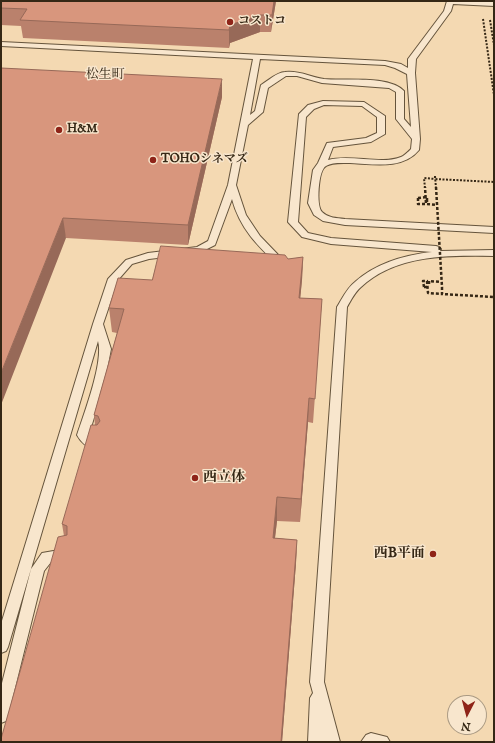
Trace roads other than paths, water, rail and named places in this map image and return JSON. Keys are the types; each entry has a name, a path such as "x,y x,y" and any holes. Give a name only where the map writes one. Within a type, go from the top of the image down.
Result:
{"lane":[{"path":"322,164 338,160 386,162 404,159 415,150 416,139 411,73 412,59 447,11 450,2 494,4"},
{"path":"1,44 385,63 398,66 411,73"},
{"path":"1,647 98,324 113,279 129,262 148,256 199,250 212,243 232,185 257,57"},
{"path":"244,124 259,112 264,87 284,74 297,74 322,81 384,84 392,86 400,91 400,119 416,139"},
{"path":"494,230 345,222 326,218 317,213 313,203 316,170 322,164 330,145 368,140 381,134 381,116 364,104 323,103 311,107 302,116 293,222 305,235 332,241 494,253"},
{"path":"232,185 241,215 256,238 292,275"},
{"path":"316,742 317,682 342,307 357,284 385,267 414,257 462,251"},
{"path":"96,444 90,443 83,435 98,385 106,349 98,324"},
{"path":"1,716 38,569 47,557 65,554"},
{"path":"317,682 332,742"},
{"path":"368,742 371,740 382,742"}],"place":[{"name":"コストコ","path":"230,22"},
{"name":"H&M","path":"59,130"},
{"name":"TOHOシネマズ","path":"153,160"},
{"name":"西立体","path":"195,478"},
{"name":"西B平面","path":"433,554"}],"district":[{"name":"松生町","path":"105,75"}]}
